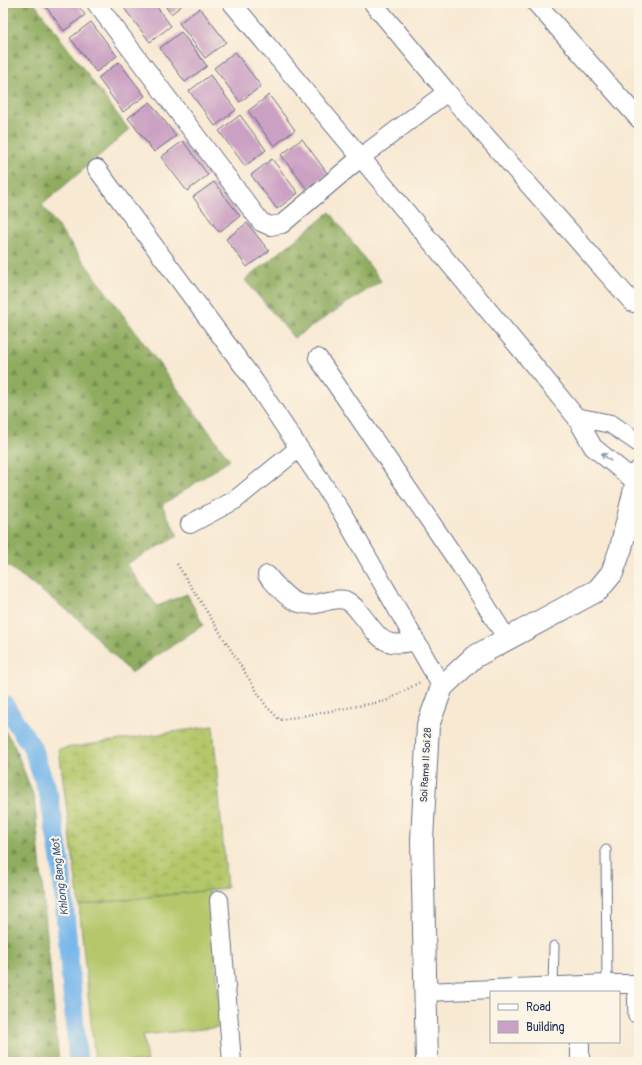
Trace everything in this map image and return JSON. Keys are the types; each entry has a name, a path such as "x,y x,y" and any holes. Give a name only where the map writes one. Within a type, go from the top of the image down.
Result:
{"street":[{"path":"96,3 261,222 270,226 282,224 360,158 446,92"},
{"path":"232,3 576,417 593,447 638,477"},
{"path":"373,3 446,92 633,303"},
{"path":"536,3 639,119"},
{"path":"97,169 255,382 341,511 438,681"},
{"path":"318,358 463,569 506,639"},
{"path":"576,417 611,424 639,443"},
{"path":"190,524 235,500 299,448"},
{"name":"Soi Rama II Soi 28","path":"427,1062 422,840 428,725 438,681 474,657 598,590 612,573 621,548 638,477"},
{"path":"267,575 283,593 296,603 312,605 329,601 345,600 356,608 380,638 391,644 403,644 416,641"},
{"path":"219,900 232,1062"},
{"path":"426,992 578,988 607,984 635,984"},
{"path":"580,1043 580,1062"}],"lane":[{"path":"606,850 607,984"},
{"path":"553,988 554,946"},
{"path":"633,1017 635,984"}],"path":[{"path":"177,564 266,706 280,720 386,701 438,681"}],"green space":[{"path":"3,3 34,3 129,130 42,205 230,460 162,505 178,536 126,564 157,606 187,594 203,625 131,673 76,617 3,562"},
{"path":"330,212 381,281 294,338 245,280"},
{"path":"213,726 227,888 79,905 59,749"},
{"path":"3,728 14,745 34,797 59,1062 5,1062 3,1043"},
{"path":"209,890 222,1027 143,1035 147,1062 95,1062 79,905"}],"building":[{"path":"43,3 76,3 85,15 64,31"},
{"path":"130,3 154,3 171,26 150,42 124,8"},
{"path":"163,3 185,3 171,14"},
{"path":"200,8 226,42 205,58 179,23"},
{"path":"91,22 117,56 96,72 70,38"},
{"path":"181,32 207,66 185,82 160,48"},
{"path":"235,52 261,86 240,102 214,68"},
{"path":"119,62 145,96 123,112 98,78"},
{"path":"210,75 236,110 215,126 189,91"},
{"path":"269,95 295,130 274,146 248,111"},
{"path":"150,102 176,136 154,152 128,118"},
{"path":"240,115 266,150 245,166 219,131"},
{"path":"302,139 328,174 307,189 281,155"},
{"path":"183,141 208,175 187,191 161,157"},
{"path":"272,159 298,193 277,209 251,175"},
{"path":"214,182 240,216 219,232 193,197"},
{"path":"247,223 269,251 247,267 226,239"}],"waterway":[{"name":"Khlong Bang Mot","path":"3,703 32,747 49,796 61,866 78,1062"}]}
